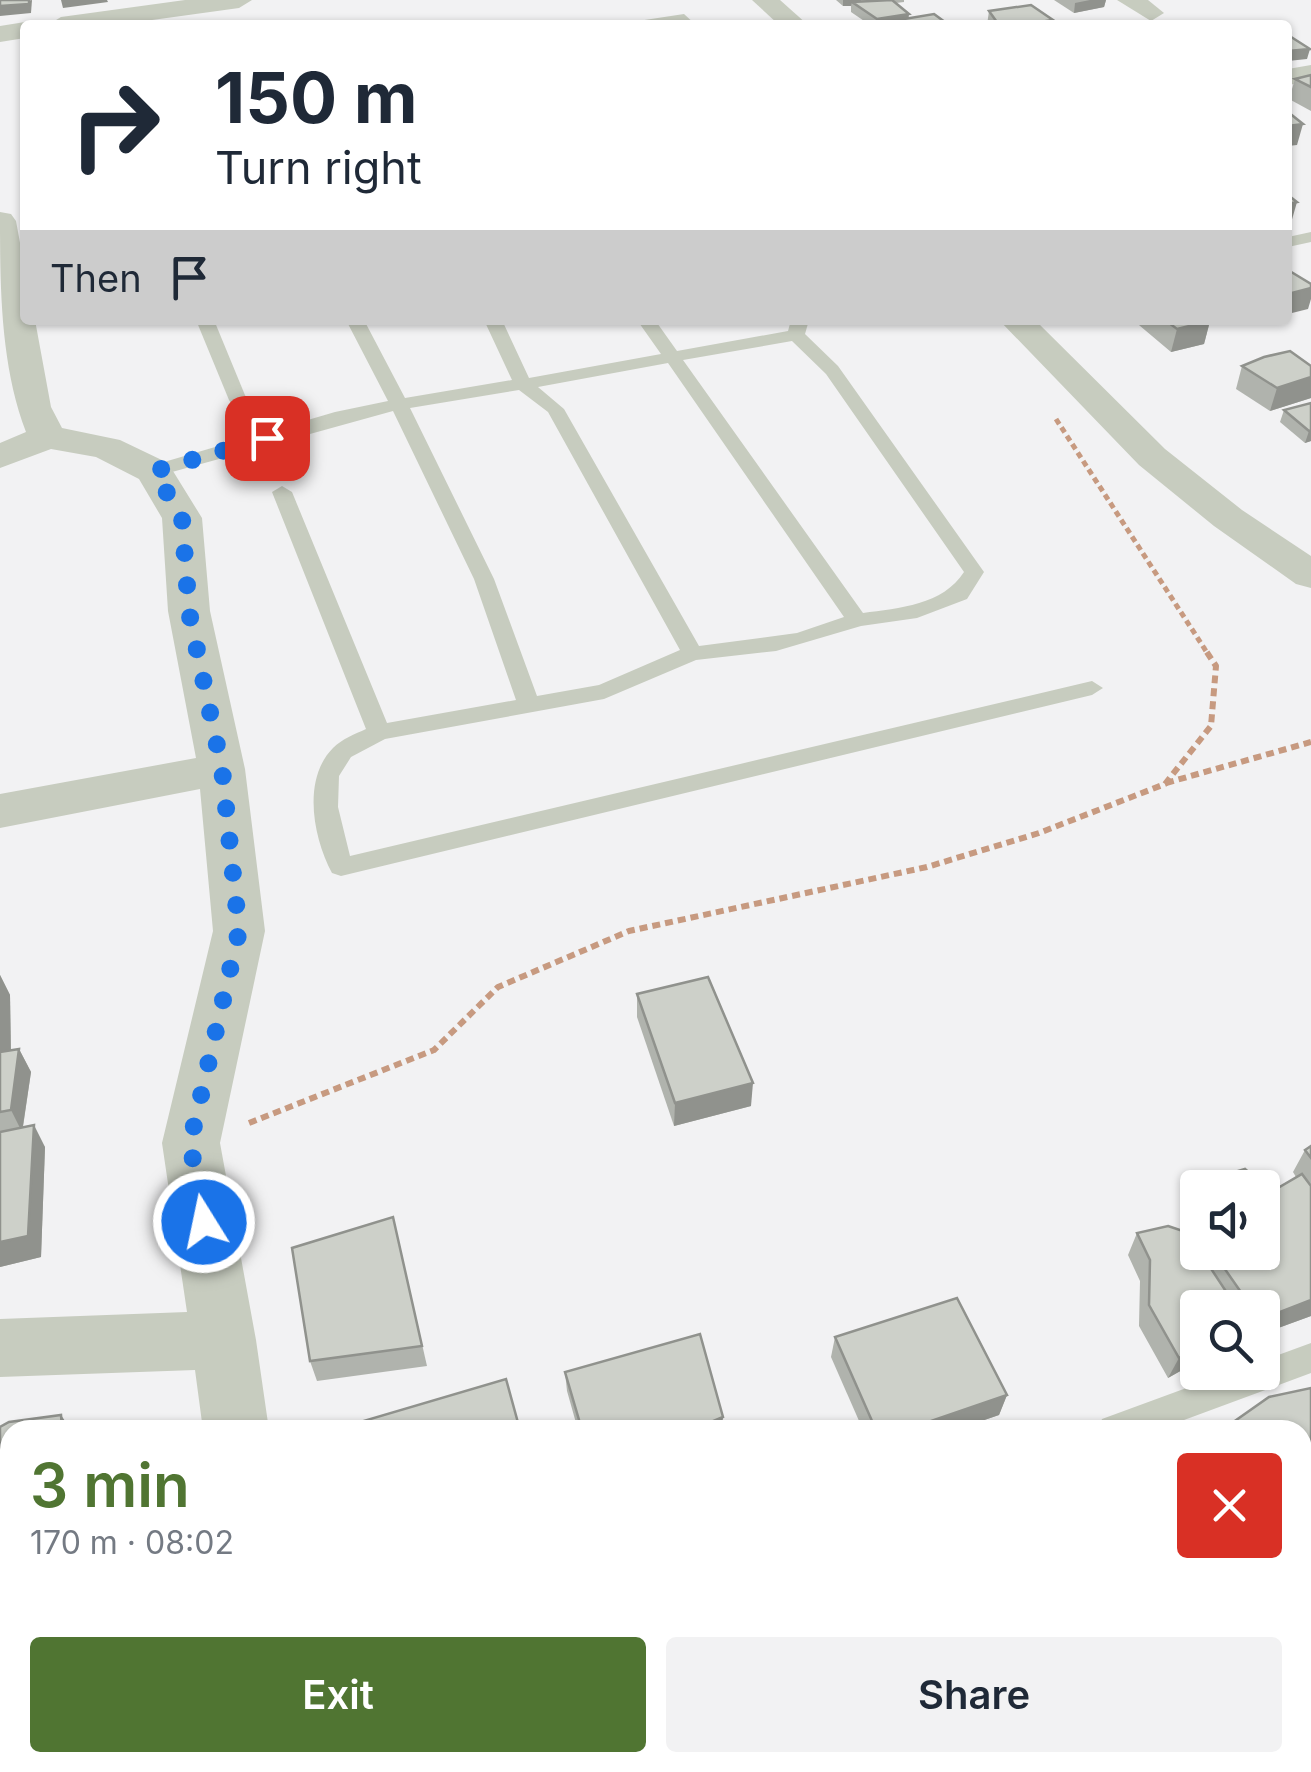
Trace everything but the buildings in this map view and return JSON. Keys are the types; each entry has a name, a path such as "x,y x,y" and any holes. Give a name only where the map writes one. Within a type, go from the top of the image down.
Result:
{"street":[{"path":"98,20 240,0"},
{"path":"764,0 788,20"},
{"path":"0,221 33,407 48,437"},
{"path":"1022,325 1152,457 1228,518 1311,575"},
{"path":"0,457 48,437 107,448 154,471 182,518 189,612 222,769 239,931 190,1143 235,1420"},
{"path":"0,810 222,769"},
{"path":"0,1348 224,1340"}],"lane":[{"path":"207,325 238,400"},
{"path":"358,325 484,579 528,703"},
{"path":"495,325 523,384 555,408 692,653"},
{"path":"649,325 857,620"},
{"path":"154,471 342,416 673,359 798,328 832,370 974,572 960,594 910,613 857,620 832,632 766,648 692,653 604,692 379,732 342,752 324,778 330,828 341,867 1092,688"},
{"path":"282,492 379,732"},
{"path":"1141,1420 1311,1358"}],"path":[{"path":"1053,410 1105,500 1216,666 1212,726 1165,784"},
{"path":"190,1143 302,1105 434,1050 498,987 629,932 928,867 1039,833 1165,784 1311,742"}],"route":[{"path":"204,1222 190,1143 239,931 222,769 189,612 182,518 154,471 267,438"}]}
